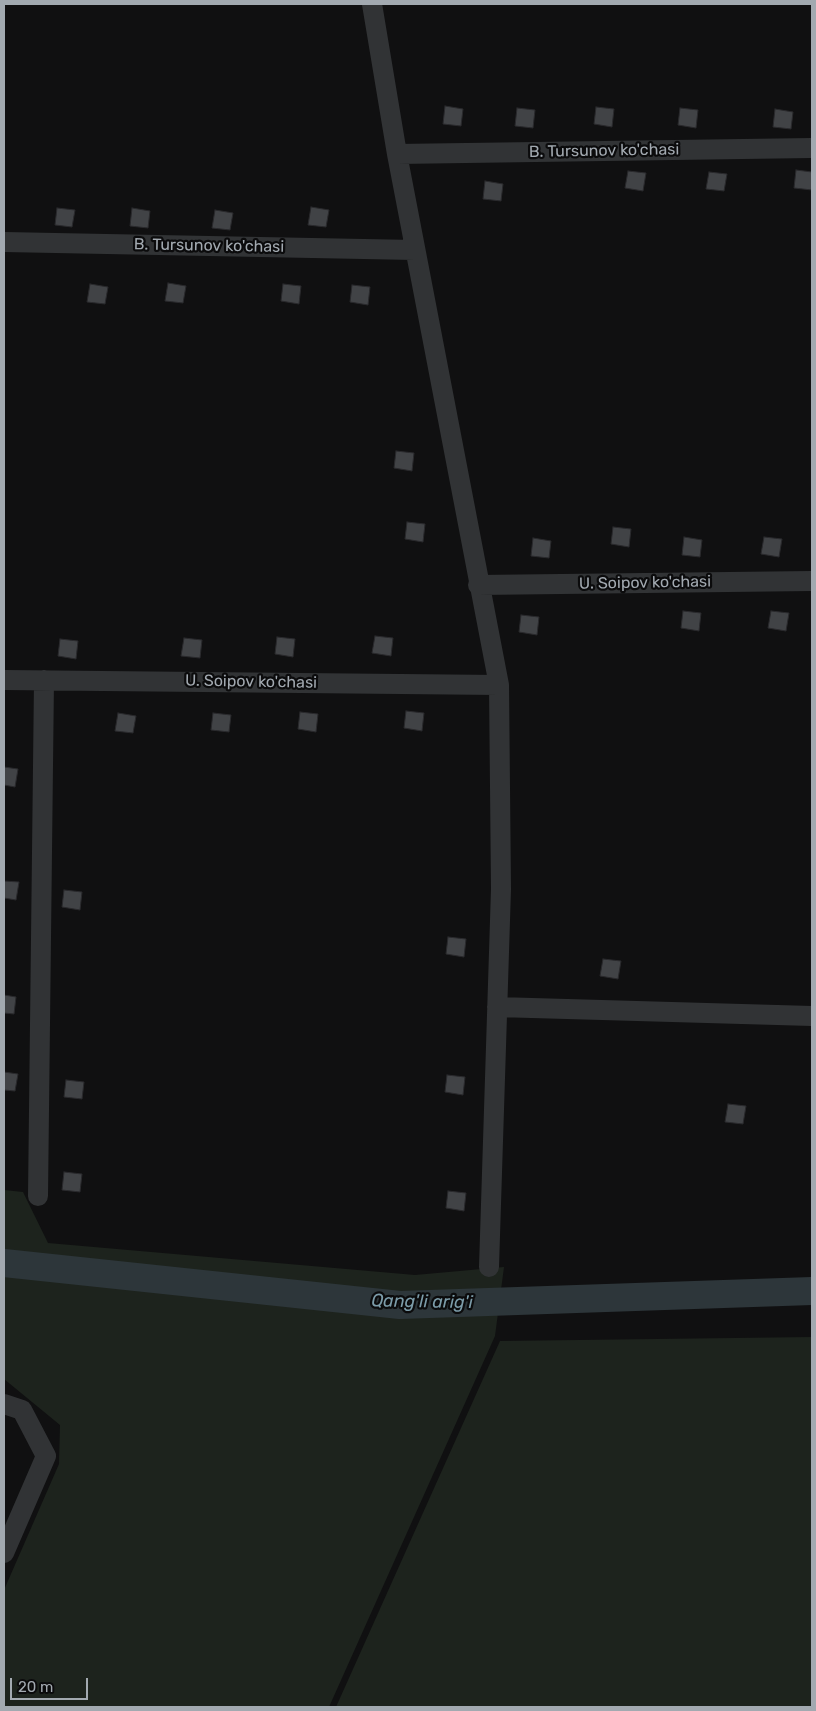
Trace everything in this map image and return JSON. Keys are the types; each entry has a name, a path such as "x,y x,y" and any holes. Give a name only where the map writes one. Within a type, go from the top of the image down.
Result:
{"street":[{"path":"372,4 397,154 478,585 499,685 501,889 489,1267"},
{"name":"B. Tursunov ko'chasi","path":"397,154 812,148"},
{"name":"B. Tursunov ko'chasi","path":"4,242 415,250"},
{"name":"U. Soipov ko'chasi","path":"478,585 812,581"},
{"name":"U. Soipov ko'chasi","path":"4,680 499,685"},
{"path":"38,1196 44,680"},
{"path":"497,1007 812,1016"},
{"path":"4,1404 22,1410 46,1456 4,1553"}],"shaded area":[{"path":"4,1190 23,1192 48,1243 415,1275 504,1267 495,1336 329,1707 4,1707 4,1590 59,1464 60,1425 4,1379"},
{"path":"812,1337 812,1707 336,1707 500,1341"}],"building":[{"path":"445,106 463,109 461,126 443,124"},
{"path":"596,107 614,109 612,127 594,124"},
{"path":"517,108 535,110 533,128 515,126"},
{"path":"680,108 698,110 696,128 678,125"},
{"path":"775,109 793,112 791,129 773,127"},
{"path":"796,170 812,172 812,190 794,188"},
{"path":"628,171 646,173 643,191 625,188"},
{"path":"709,172 727,174 724,191 706,189"},
{"path":"485,181 503,184 501,201 483,199"},
{"path":"311,207 329,210 326,227 308,225"},
{"path":"57,208 75,210 72,227 55,225"},
{"path":"132,208 150,211 148,228 130,226"},
{"path":"215,210 233,213 230,230 212,228"},
{"path":"168,283 186,286 183,303 165,301"},
{"path":"90,284 108,287 105,304 87,302"},
{"path":"283,284 301,286 299,304 281,301"},
{"path":"352,285 370,287 368,305 350,302"},
{"path":"396,451 414,453 412,471 394,468"},
{"path":"407,522 425,524 423,542 405,539"},
{"path":"613,527 631,529 629,547 611,544"},
{"path":"684,537 702,540 700,557 682,555"},
{"path":"764,537 782,539 779,557 761,554"},
{"path":"533,538 551,541 549,558 531,556"},
{"path":"683,611 701,613 699,631 681,628"},
{"path":"771,611 789,613 786,631 768,628"},
{"path":"521,615 539,617 537,635 519,632"},
{"path":"375,636 393,638 391,656 372,653"},
{"path":"277,637 295,639 293,657 275,654"},
{"path":"184,638 202,640 200,658 181,656"},
{"path":"60,639 78,641 76,659 58,656"},
{"path":"406,711 424,713 422,731 404,728"},
{"path":"300,712 318,714 316,732 298,729"},
{"path":"118,713 136,716 133,733 115,731"},
{"path":"213,713 231,715 229,732 211,730"},
{"path":"4,767 18,769 15,787 4,785"},
{"path":"4,881 19,882 16,900 4,898"},
{"path":"64,890 82,892 80,910 62,907"},
{"path":"448,937 466,939 464,957 446,954"},
{"path":"603,959 621,961 618,979 600,976"},
{"path":"4,995 16,997 14,1014 4,1013"},
{"path":"4,1072 18,1074 15,1091 4,1090"},
{"path":"447,1075 465,1077 463,1095 445,1092"},
{"path":"66,1080 84,1082 82,1099 64,1097"},
{"path":"728,1104 746,1106 743,1124 725,1122"},
{"path":"64,1172 82,1174 80,1192 62,1190"},
{"path":"448,1191 466,1193 464,1211 446,1208"}],"waterway":[{"name":"Qang'li arig'i","path":"4,1263 400,1305 812,1291"}]}
